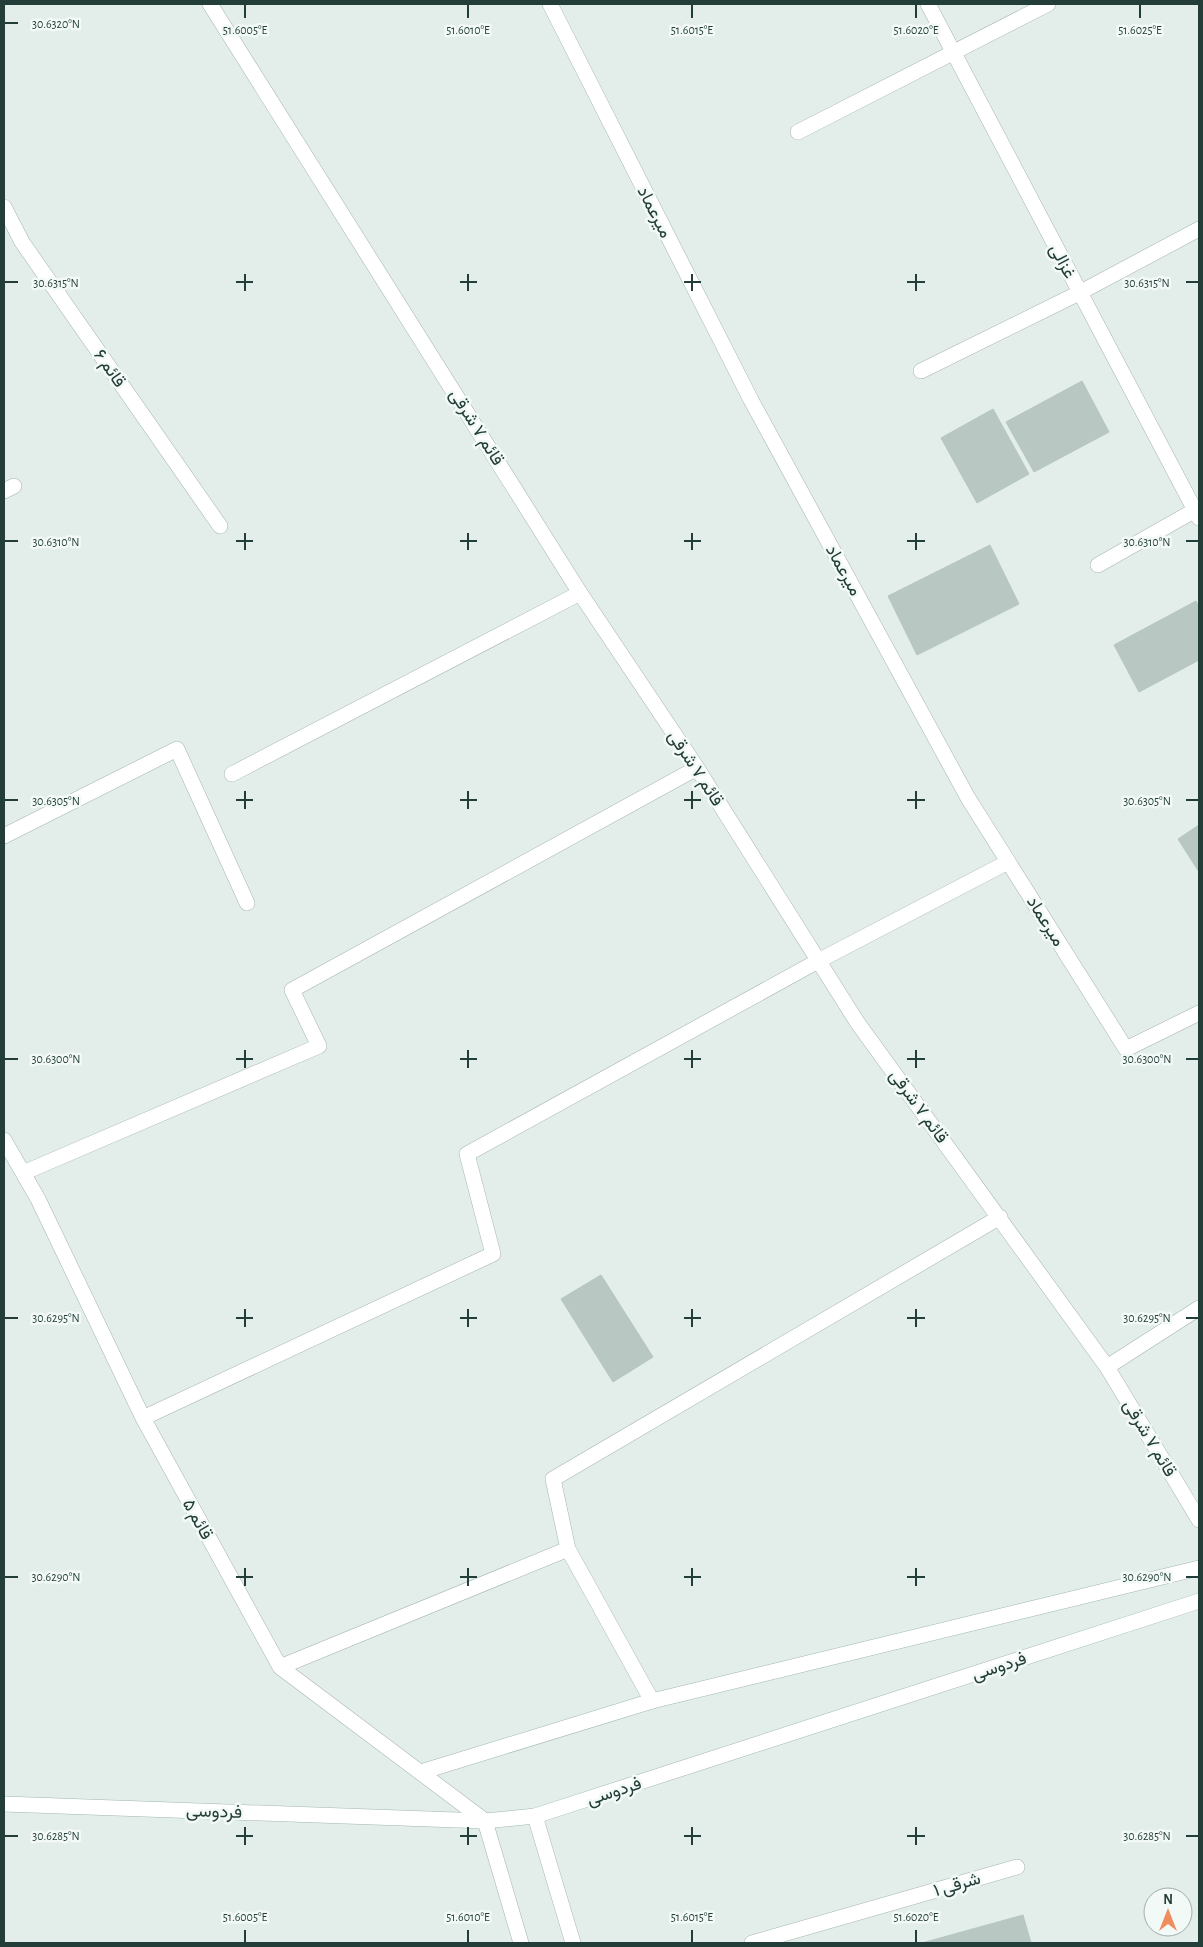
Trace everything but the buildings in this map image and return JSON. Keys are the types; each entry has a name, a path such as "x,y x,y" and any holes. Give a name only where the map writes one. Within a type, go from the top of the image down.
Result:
{"street":[{"name":"قائم ۷ شرقی","path":"210,4 580,592 697,768 857,1022 1000,1216 1108,1367 1199,1520"},
{"name":"میرعماد","path":"550,4 750,400 968,798 1126,1049 1199,1012"},
{"name":"غزالی","path":"928,4 1079,293 1198,512"},
{"path":"798,132 952,51 1048,4"},
{"name":"قائم ۶","path":"4,207 22,242 220,526"},
{"path":"921,371 1079,293 1199,229"},
{"path":"1098,565 1198,512"},
{"path":"232,774 580,592"},
{"path":"4,836 177,749 247,903"},
{"path":"23,1173 319,1046 292,990 697,768"},
{"path":"143,1418 493,1254 467,1154 818,961 1008,862"},
{"name":"قائم ۵","path":"4,1140 38,1199 143,1418 280,1667 486,1821"},
{"path":"652,1701 568,1550 553,1478 1000,1216"},
{"path":"1108,1367 1199,1308"},
{"path":"280,1667 568,1550"},
{"path":"420,1772 652,1701 1199,1568"},
{"name":"فردوسی","path":"4,1804 486,1821 535,1816 1199,1601"},
{"path":"535,1816 573,1943"},
{"path":"486,1821 521,1943"},
{"name":"۱ شرقی","path":"752,1943 1018,1867"}]}
